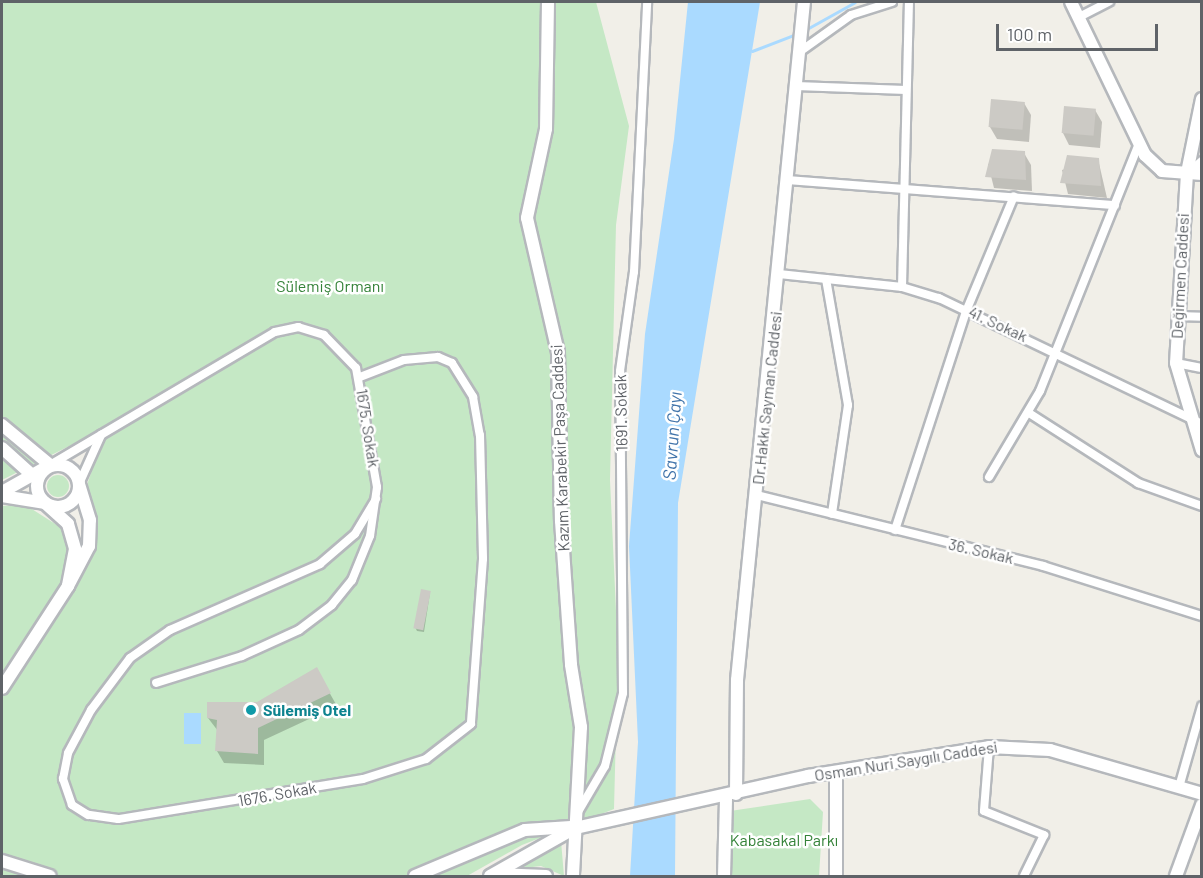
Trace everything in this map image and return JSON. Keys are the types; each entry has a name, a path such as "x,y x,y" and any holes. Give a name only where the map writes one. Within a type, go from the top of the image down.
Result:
{"street":[{"name":"Kazım Karabekir Paşa Caddesi","path":"548,2 546,129 527,218 558,352 561,521 571,665 581,727 573,876"},
{"name":"1691. Sokak","path":"576,821 605,766 623,693 620,371 634,272 647,2"},
{"name":"Dr.Hakkı Sayman Caddesi","path":"724,876 725,797 779,274 804,2"},
{"path":"798,53 851,15 892,2"},
{"path":"902,287 909,2"},
{"path":"1071,2 1139,144 1162,171 1202,174"},
{"path":"1078,17 1109,2"},
{"path":"796,86 906,90"},
{"name":"Değirmen Caddesi","path":"1202,99 1187,173 1176,363 1197,423 1202,450"},
{"path":"989,477 1029,413 1057,352 1139,144"},
{"path":"1187,173 1202,161"},
{"path":"788,180 904,186 1115,205"},
{"path":"895,530 967,309 1014,196"},
{"name":"41. Sokak","path":"779,274 902,287 967,309 1197,423"},
{"path":"826,279 848,405 832,514"},
{"path":"1178,316 1202,317"},
{"name":"1675. Sokak","path":"50,465 233,352 288,328 315,331 336,342 360,377 376,499 361,564 320,616 266,646 156,683"},
{"name":"1676. Sokak","path":"360,377 404,360 438,357 452,363 473,397 480,435 483,559 471,724 426,759 363,779 118,819 88,815 72,805 63,779 68,753 91,710 130,658 170,630 320,564 355,534 376,499"},
{"path":"1176,363 1202,368"},
{"path":"1029,413 1138,483 1202,506"},
{"path":"2,425 50,465 70,468 79,484 90,520 89,546 68,586 2,688"},
{"path":"4,495 45,503 69,504 101,434"},
{"path":"2,448 32,475"},
{"path":"2,508 4,495 50,465"},
{"path":"50,465 38,480 45,503 72,531 68,586"},
{"name":"36. Sokak","path":"757,495 1043,566 1202,616"},
{"path":"1179,787 1202,706"},
{"name":"Osman Nuri Saygılı Caddesi","path":"576,821 590,826 836,772 989,747 1050,750 1202,794"},
{"path":"989,747 984,811 1044,835 1024,876"},
{"path":"836,772 836,876"},
{"path":"1176,876 1202,805"},
{"path":"492,875 576,821"},
{"path":"416,876 525,830 576,821"},
{"path":"2,861 50,876"},
{"path":"492,875 546,876"}],"green space":[{"name":"Sülemiş Ormanı","path":"2,2 596,2 629,126 616,225 610,480 618,654 614,809 522,845 467,876 2,876 2,506 24,504 60,527 69,545 94,535 86,488 98,452 87,437 2,480"},
{"path":"58,475 66,478 69,486 66,494 58,497 50,494 47,486 50,478"},
{"name":"Kabasakal Parkı","path":"810,799 823,812 819,876 730,876 730,811"},
{"path":"561,841 564,876 541,866 515,869"}],"water":[{"name":"Savrun Çayı","path":"688,2 760,2 678,503 675,876 630,876 638,742 629,546 645,334 674,139"},
{"path":"184,713 201,713 201,744 184,744"}],"building":[{"path":"991,99 1025,102 1022,130 989,127"},
{"path":"1064,106 1096,109 1094,136 1062,133"},
{"path":"992,149 1025,151 1026,180 985,177"},
{"path":"1067,155 1099,158 1101,186 1060,183"},
{"path":"421,589 431,591 423,630 413,628"},
{"name":"Sülemiş Otel","path":"317,667 331,693 258,728 258,754 215,751 217,720 207,718 207,702 257,702"}],"waterway":[{"path":"805,30 855,2"},
{"path":"752,51 796,34"}],"place":[{"name":"Sülemiş Otel","path":"251,710"}]}
